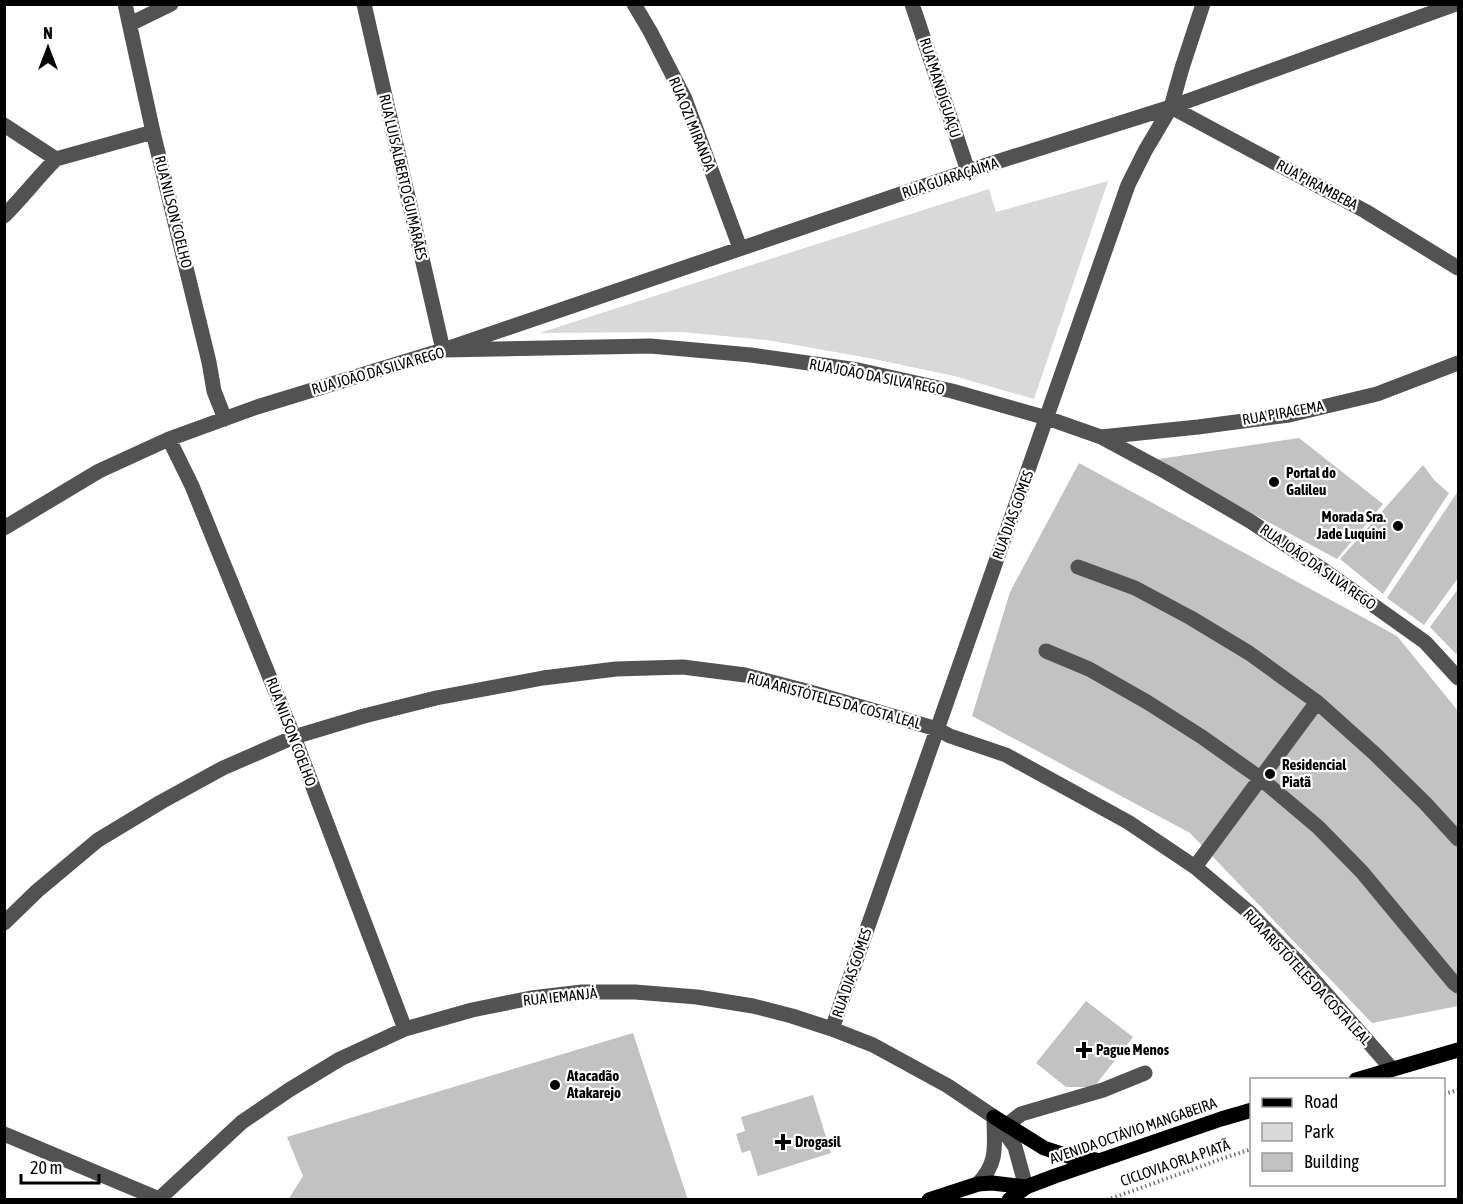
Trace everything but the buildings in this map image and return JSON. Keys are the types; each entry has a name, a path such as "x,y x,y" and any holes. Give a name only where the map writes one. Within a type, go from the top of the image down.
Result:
{"main road":[{"path":"1363,1078 1458,1050"},
{"name":"AVENIDA OCTÁVIO MANGABEIRA","path":"1009,1200 1026,1187 1250,1110"},
{"path":"1001,1121 1044,1148 1068,1156 1099,1161"},
{"name":"AVENIDA OCTÁVIO MANGABEIRA","path":"929,1200 978,1184 992,1183 1026,1187"}],"street":[{"name":"RUA NILSON COELHO","path":"125,4 214,391 225,419"},
{"path":"130,24 171,4"},
{"name":"RUA LUIS ALBERTO GUIMARÃES","path":"364,4 443,350"},
{"name":"RUA OZI MIRANDA","path":"634,4 685,99 740,248"},
{"name":"RUA MANDIGUAÇU","path":"912,4 968,171"},
{"name":"RUA DIAS GOMES","path":"832,1029 1128,185 1172,107 1203,4"},
{"name":"RUA GUARAÇAÍMA","path":"443,350 968,171 1172,107 1456,4"},
{"name":"RUA PIRAMBEBA","path":"1172,107 1365,211 1458,268"},
{"path":"4,125 56,159"},
{"path":"4,216 56,159 153,132"},
{"name":"RUA JOÃO DA SILVA REGO","path":"4,528 99,471 169,439 268,404 443,350 650,346 751,355 858,370 952,391 1047,418 1101,437 1250,520 1425,642 1458,678"},
{"name":"RUA PIRACEMA","path":"1101,437 1289,415 1377,393 1458,363"},
{"name":"RUA NILSON COELHO","path":"169,439 192,486 294,737 405,1029"},
{"path":"1078,567 1135,588 1249,653 1317,702 1375,754 1458,839"},
{"path":"1046,651 1089,669 1147,702 1260,778 1318,827 1354,865 1458,986"},
{"name":"RUA ARISTÓTELES DA COSTA LEAL","path":"4,923 37,891 98,840 223,768 294,737 436,698 543,678 616,669 683,667 745,675 937,729 950,736 1006,755 1128,822 1195,867 1250,913 1299,963 1392,1069"},
{"path":"1195,867 1317,702"},
{"name":"RUA IEMANJÁ","path":"158,1199 242,1122 340,1059 405,1029 472,1010 531,998 582,992 635,992 697,997 753,1006 792,1016 873,1045 948,1086 1001,1121 1015,1147 1026,1187"},
{"path":"978,1184 994,1159 1001,1121 1103,1090 1146,1073"},
{"path":"4,1134 158,1199"}],"path":[{"name":"CICLOVIA ORLA PIATÃ","path":"1107,1200 1250,1149"}],"green space":[{"path":"1108,181 1034,399 954,376 767,340 681,332 539,333 989,189 996,212"}],"place":[{"name":"Portal do Galileu","path":"1274,482"},
{"name":"Morada Sra. Jade Luquini","path":"1398,526"},
{"name":"Residencial Piatã","path":"1270,774"},
{"name":"Pague Menos","path":"1084,1050"},
{"name":"Atacadão Atakarejo","path":"555,1085"},
{"name":"Drogasil","path":"783,1142"}]}
